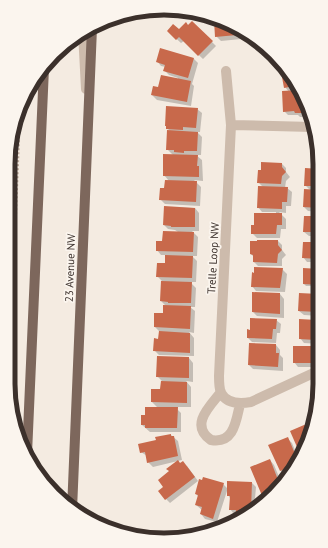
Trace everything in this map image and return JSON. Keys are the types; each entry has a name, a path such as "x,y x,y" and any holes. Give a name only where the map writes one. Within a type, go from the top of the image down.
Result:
{"main road":[{"name":"23 Avenue NW","path":"72,501 92,34"},
{"path":"27,444 44,76"}],"street":[{"path":"83,39 88,131"},
{"name":"Trelle Loop NW","path":"221,392 219,376 231,125 226,72"},
{"path":"231,125 308,127"},
{"path":"240,404 236,423 231,433 222,440 211,440 206,437 203,432 201,422 206,412 221,392 231,402 240,404 251,402 313,373"}],"path":[{"path":"15,235 19,130"}],"building":[{"path":"192,21 213,41 198,56 179,37 176,40 167,31 173,24 179,29 186,22 188,25"},
{"path":"214,24 237,34 237,35 215,37"},
{"path":"160,48 194,58 188,78 163,71 165,65 156,62"},
{"path":"281,72 291,87 284,88"},
{"path":"161,75 191,81 187,102 151,95 153,86 158,87"},
{"path":"293,90 304,113 295,113 294,111 283,112 282,91"},
{"path":"166,106 198,108 196,128 183,127 183,130 166,129"},
{"path":"167,130 198,132 197,151 184,151 184,153 174,152 174,150 166,150"},
{"path":"163,154 198,155 197,166 199,166 199,177 163,176"},
{"path":"261,162 282,163 282,167 286,172 282,176 281,184 257,183 258,170 261,170"},
{"path":"305,168 313,169 313,186 304,186"},
{"path":"165,180 197,181 196,202 159,200 160,188 164,188"},
{"path":"258,186 288,187 287,202 282,202 282,209 257,208"},
{"path":"304,189 313,190 313,208 303,207"},
{"path":"164,206 195,208 195,227 171,227 163,225"},
{"path":"254,213 282,213 282,225 277,225 276,234 251,234 251,225 254,225"},
{"path":"304,216 313,216 313,232 303,232"},
{"path":"163,231 194,232 193,252 156,251 156,241 162,241"},
{"path":"278,240 278,245 282,250 278,254 277,263 253,262 253,255 250,254 250,241"},
{"path":"303,242 313,242 313,259 302,258"},
{"path":"165,255 193,256 192,278 156,277 157,263 165,263"},
{"path":"254,267 283,268 280,288 251,287 252,272 254,273"},
{"path":"303,268 313,269 313,285 303,284"},
{"path":"161,281 192,282 191,303 168,303 160,301"},
{"path":"252,292 280,293 280,314 252,312"},
{"path":"299,293 313,294 313,312 298,311"},
{"path":"163,305 191,306 190,329 154,327 154,313 163,313"},
{"path":"250,318 277,319 276,329 273,329 272,339 247,338 247,329 250,330"},
{"path":"299,319 313,320 313,340 299,339"},
{"path":"159,331 190,333 190,353 153,351 154,338 158,339"},
{"path":"249,343 276,344 276,353 279,353 278,367 248,365"},
{"path":"293,346 311,346 311,363 293,363"},
{"path":"157,356 189,357 189,378 156,377"},
{"path":"161,381 187,382 187,403 151,402 151,389 160,389"},
{"path":"145,407 178,407 177,428 145,428 145,425 141,425 141,415 145,415"},
{"path":"308,423 300,446 297,447 290,431"},
{"path":"171,434 171,436 174,436 178,456 147,463 145,452 140,453 138,444 156,440 155,437"},
{"path":"288,437 295,454 286,469 280,471 268,445"},
{"path":"270,459 278,480 262,496 250,467"},
{"path":"178,460 180,463 183,461 195,477 165,500 158,491 163,487 158,480 169,471 166,469"},
{"path":"203,477 224,483 213,519 200,514 202,507 195,505 198,495 195,494 199,479 202,480"},
{"path":"227,481 252,482 251,505 235,515 236,510 229,510 230,496 227,496"}]}
